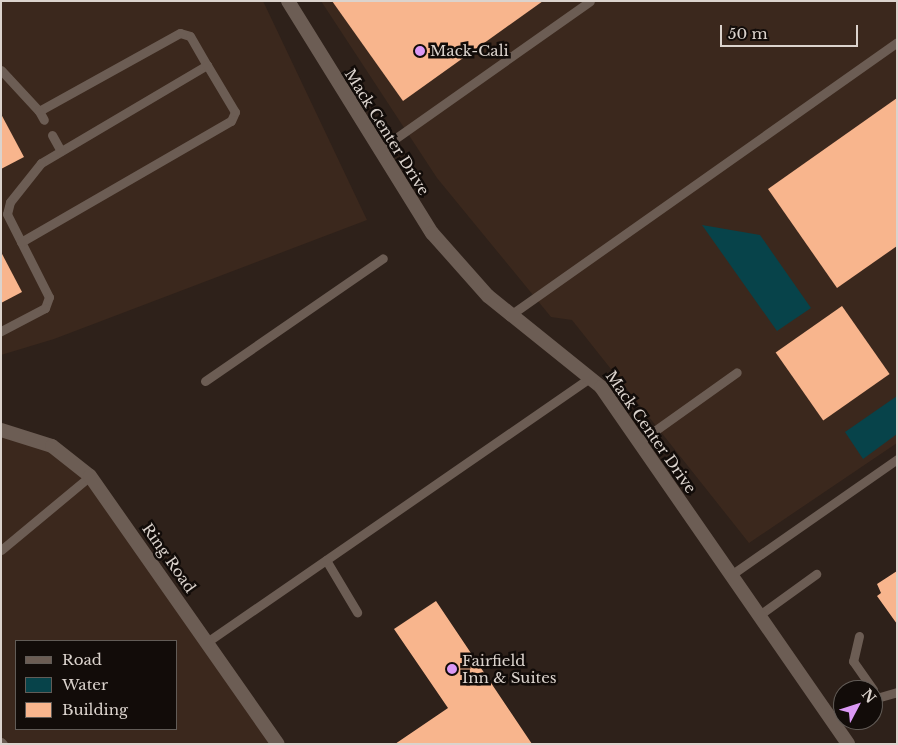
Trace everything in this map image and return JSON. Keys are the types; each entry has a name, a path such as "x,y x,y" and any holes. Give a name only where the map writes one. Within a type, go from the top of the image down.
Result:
{"street":[{"name":"Mack Center Drive","path":"288,1 432,233 510,316 592,377 842,734"},
{"name":"Ring Road","path":"1,430 52,446 90,476 278,744"}],"lane":[{"path":"379,150 590,1"},
{"path":"21,242 231,121 235,112 190,36 180,33 38,111"},
{"path":"510,316 897,42"},
{"path":"1,331 44,308 49,297 6,214 10,202 40,164 207,65"},
{"path":"1,70 44,120"},
{"path":"52,135 61,151"},
{"path":"205,380 383,258"},
{"path":"639,442 737,372"},
{"path":"207,642 592,377"},
{"path":"731,575 897,458"},
{"path":"1,550 90,476"},
{"path":"326,560 357,612"},
{"path":"758,616 816,574"},
{"path":"860,636 854,661 866,680"},
{"path":"883,693 897,692"}],"shaded area":[{"path":"1,1 263,1 367,220 54,339 1,355"},
{"path":"321,1 897,1 897,443 749,543 572,320 551,317 437,178"},
{"path":"1,430 67,455 278,744 1,744"}],"water":[{"path":"702,225 760,235 811,308 777,331"},
{"path":"897,396 897,434 863,459 845,432"}],"building":[{"name":"Mack-Cali","path":"332,1 543,1 403,101"},
{"path":"897,98 897,246 837,288 768,189"},
{"path":"1,114 24,157 1,169"},
{"path":"1,252 22,292 1,303"},
{"path":"842,306 890,374 823,420 776,352"},
{"path":"897,571 897,624 877,596 881,593 877,584"},
{"name":"Fairfield Inn & Suites","path":"436,601 532,744 395,744 448,708 394,629"}],"place":[{"name":"Mack-Cali","path":"420,51"},
{"name":"Fairfield Inn & Suites","path":"452,669"}]}
